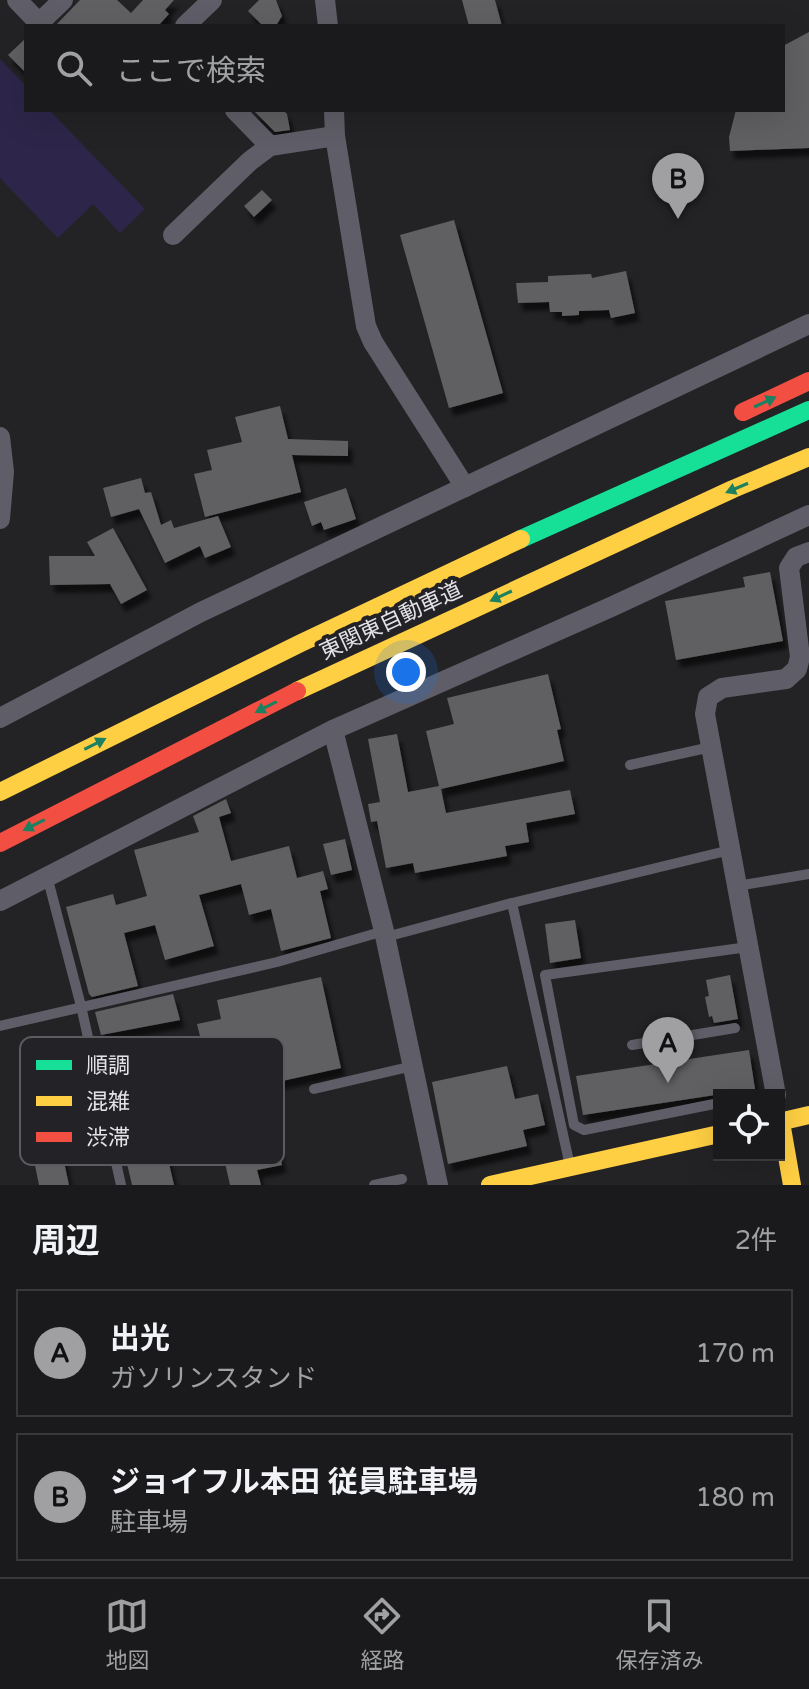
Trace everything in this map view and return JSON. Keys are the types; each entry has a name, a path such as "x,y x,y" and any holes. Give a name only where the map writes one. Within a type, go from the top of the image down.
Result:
{"main road":[{"path":"728,419 809,381"},
{"name":"東関東自動車道","path":"0,792 267,658 577,511 809,410"},
{"name":"東関東自動車道","path":"0,843 303,688 733,489 809,457"},
{"path":"577,511 649,461"},
{"path":"785,1117 809,1115"},
{"path":"490,1185 713,1135"},
{"path":"785,1146 792,1185"}],"street":[{"path":"17,0 41,24 63,0"},
{"path":"187,24 212,0"},
{"path":"325,0 328,24"},
{"path":"237,112 270,146"},
{"path":"334,112 335,136 366,326 373,342 465,487"},
{"path":"173,235 250,161 270,146 335,136"},
{"path":"0,718 201,612 809,324"},
{"path":"0,437 4,472 0,519"},
{"path":"0,901 333,730 809,515"},
{"path":"775,1089 705,714 708,697 722,688 786,679 797,669 800,657 789,568 796,557 809,552"},
{"path":"333,730 385,934 438,1185"}],"lane":[{"path":"630,765 711,747"},
{"path":"0,1026 277,962 730,850"},
{"path":"737,886 809,874"},
{"path":"47,876 88,1037"},
{"path":"512,903 570,1166"},
{"path":"713,1104 584,1130 574,1125 545,975 748,947"},
{"path":"632,1045 735,1028"},
{"path":"314,1089 413,1066"},
{"path":"117,1165 121,1185"},
{"path":"374,1185 402,1179"}],"shaded area":[{"path":"0,59 24,84 24,112 51,112 145,209 120,233 93,204 58,238 0,178"}],"building":[{"path":"80,0 117,0 131,13 143,0 174,0 165,10 169,14 160,24 57,24"},
{"path":"259,0 276,0 282,16 277,24 261,24 248,11"},
{"path":"462,0 495,0 501,24 468,24"},
{"path":"809,32 809,148 730,151 729,137 735,112 785,112 785,45"},
{"path":"24,40 24,71 8,55"},
{"path":"255,112 287,114 290,130 275,132"},
{"path":"262,190 272,200 254,217 244,206"},
{"path":"454,220 503,393 449,408 400,235"},
{"path":"626,271 635,313 611,318 609,310 579,311 579,315 562,316 562,312 550,312 549,302 518,303 516,283 548,282 548,276 591,274 592,278"},
{"path":"280,406 288,439 348,441 348,456 292,455 301,492 205,517 194,474 212,470 207,450 242,442 235,417"},
{"path":"141,478 145,493 151,492 161,525 171,520 174,528 218,516 231,547 205,558 200,546 165,563 139,509 111,517 103,488"},
{"path":"346,488 356,519 324,530 321,522 312,526 304,502"},
{"path":"113,528 147,590 121,604 110,584 50,585 49,556 95,556 87,542"},
{"path":"770,572 783,641 676,660 665,601 745,587 743,577"},
{"path":"548,674 561,729 557,730 564,761 441,789 446,813 570,790 575,814 526,823 529,842 505,846 507,856 415,873 413,863 386,868 377,821 371,822 368,804 380,802 368,739 397,734 408,792 439,786 426,731 454,724 447,698"},
{"path":"226,799 231,813 219,817 231,861 289,846 297,878 323,871 328,889 320,891 331,938 281,951 271,909 249,915 241,884 199,895 214,946 165,960 155,925 124,933 138,986 92,997 66,907 113,894 116,905 147,896 134,850 199,832 193,816"},
{"path":"345,839 352,870 331,875 323,844"},
{"path":"575,920 581,958 550,963 545,924"},
{"path":"730,975 738,1019 714,1023 712,1016 709,1017 705,997 709,996 706,980"},
{"path":"321,977 341,1068 284,1081 284,1037 200,1037 197,1024 221,1019 217,1000"},
{"path":"173,994 180,1020 101,1035 95,1012"},
{"path":"749,1050 755,1089 713,1089 713,1095 583,1115 576,1076"},
{"path":"507,1066 515,1099 538,1094 545,1125 523,1130 527,1146 448,1164 432,1082"},
{"path":"35,1165 65,1165 69,1185 39,1185"},
{"path":"127,1165 169,1165 174,1185 132,1185"},
{"path":"225,1165 282,1165 257,1170 261,1185 230,1185"}],"traffic: fast":[{"path":"521,539 809,410"}],"traffic: slow":[{"path":"297,691 733,489 809,457"},
{"path":"0,792 301,643 521,539"},
{"path":"785,1121 809,1115"},
{"path":"490,1185 713,1135"},
{"path":"785,1145 792,1185"}],"traffic: jam":[{"path":"743,412 809,381"},
{"path":"0,843 297,691"}],"place":[{"name":"ジョイフル本田 従員駐車場","path":"678,219"},
{"name":"出光","path":"668,1083"}]}
